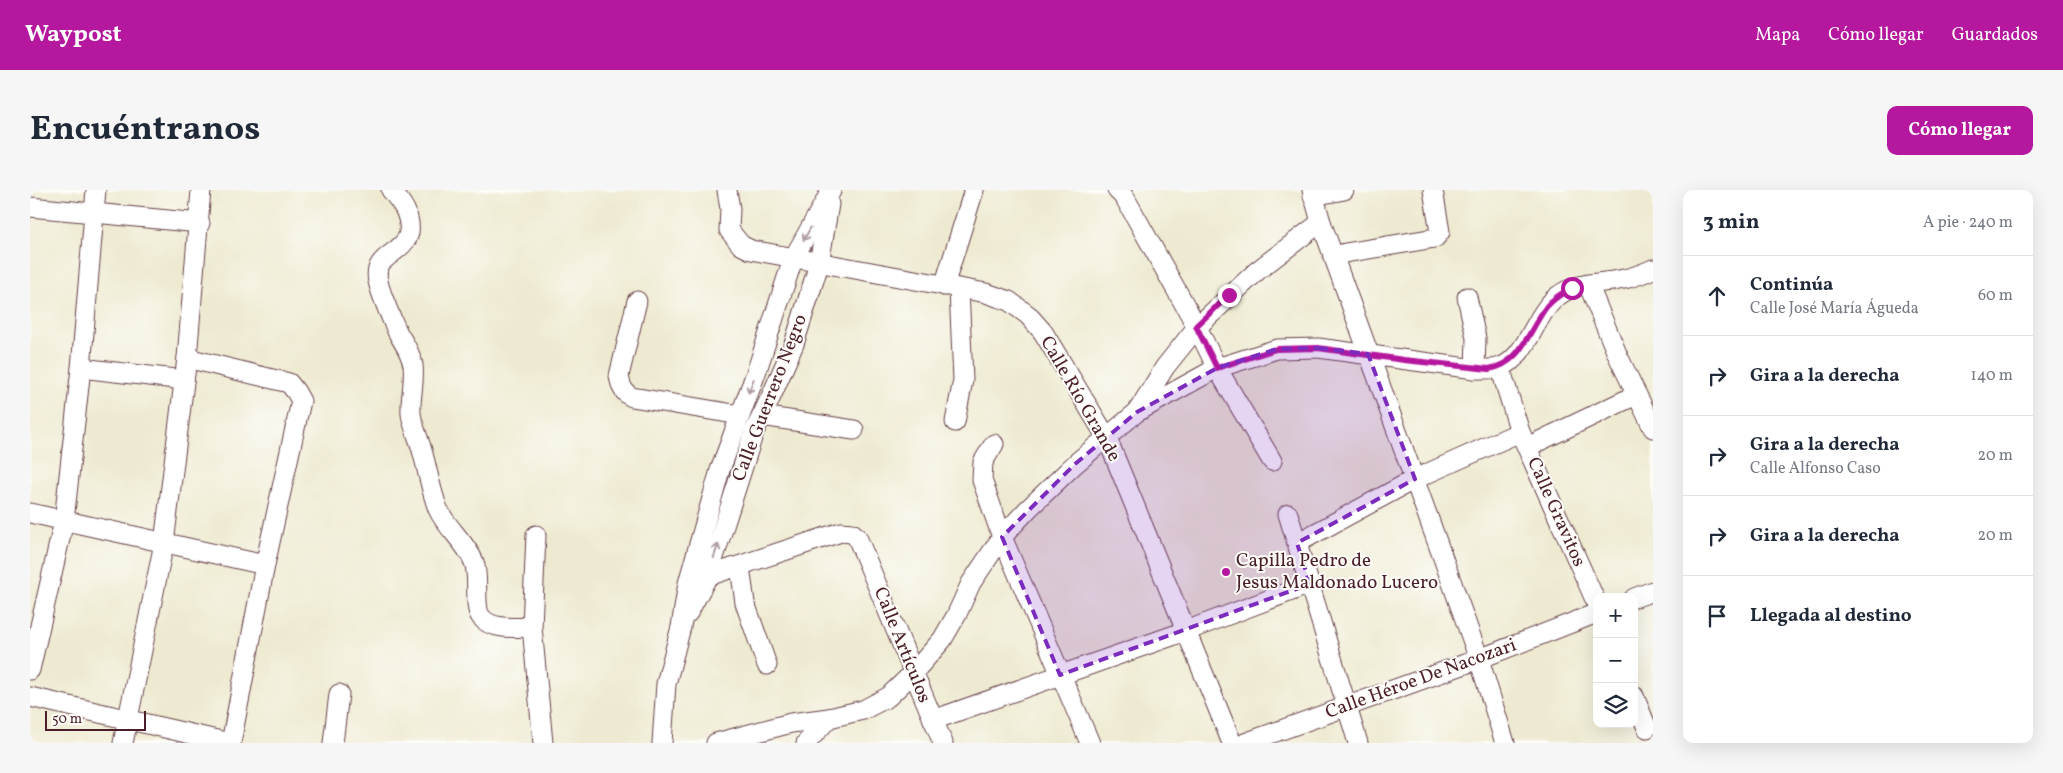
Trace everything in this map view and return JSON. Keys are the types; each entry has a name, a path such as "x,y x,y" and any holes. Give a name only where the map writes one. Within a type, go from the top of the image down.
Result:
{"street":[{"path":"30,670 64,521 81,368 96,190"},
{"path":"123,743 164,543 184,380 200,223 201,190"},
{"path":"392,190 405,210 410,226 408,238 397,251 383,259 378,268 377,280 398,332 407,345 413,366 411,415 424,455 431,488 446,524 462,543 475,563 478,578 478,608 481,617 490,624 532,627"},
{"name":"Calle Río Grande","path":"727,190 730,209 729,230 734,238 751,250 819,264 986,293 1009,301 1028,315 1042,332 1107,438 1232,743"},
{"path":"955,422 963,380 951,288 974,190"},
{"path":"1118,190 1125,198 1196,326 1217,368 1272,461"},
{"path":"1344,190 1312,193 1333,257 1479,659 1505,743"},
{"path":"1333,257 1345,253 1435,238 1440,232 1440,225 1433,190"},
{"name":"Calle Guerrero Negro","path":"662,743 666,684 681,626 688,583 704,525 793,259 832,191"},
{"name":"Calle Guerrero Negro","path":"681,626 708,576 743,460 794,344 819,264 832,191"},
{"path":"30,207 200,223"},
{"path":"1137,412 1165,367 1196,326 1257,271 1321,222"},
{"path":"1591,291 1653,269"},
{"path":"716,743 791,722 829,718 863,710 888,697 913,673 942,640 956,616 971,583 1002,537 1028,509 1076,464 1137,412 1217,368 1276,349 1318,348 1475,368 1500,367 1511,360 1518,352 1537,320 1553,300 1572,288 1591,291 1653,282"},
{"path":"1591,291 1636,395 1652,421"},
{"path":"1467,297 1476,338 1475,368"},
{"path":"638,301 619,376 620,385 626,394 632,397 740,415"},
{"path":"30,697 231,743 265,565 301,401 289,383 186,358"},
{"name":"Calle Gravitos","path":"1500,367 1523,440 1593,595"},
{"path":"81,368 184,380"},
{"path":"1297,543 1415,479 1523,440 1636,395"},
{"path":"762,416 854,430"},
{"path":"994,444 983,462 982,480 1002,537 1090,743"},
{"path":"30,513 265,565"},
{"path":"1288,514 1358,743"},
{"name":"Calle Artículos","path":"740,566 841,532 852,533 857,537 943,743"},
{"path":"536,535 532,627 543,743"},
{"path":"708,576 740,566 745,604 767,665"},
{"path":"933,720 1186,631 1310,584"},
{"path":"1638,597 1653,591"},
{"name":"Calle Héroe De Nacozari","path":"1245,743 1479,659 1593,615"},
{"path":"333,743 339,694"},
{"path":"1638,706 1647,728"},
{"path":"806,743 829,718"}],"highlighted area":[{"path":"1318,348 1368,354 1415,479 1297,543 1310,584 1060,675 1002,537 1075,464 1137,412 1217,368 1277,349"}],"place":[{"name":"Capilla Pedro de Jesus Maldonado Lucero","path":"1226,572"}],"route":[{"path":"1229,295 1196,326 1217,368 1276,349 1318,348 1489,369 1500,367 1511,360 1527,340 1537,320 1548,305 1559,295 1572,288"}]}
